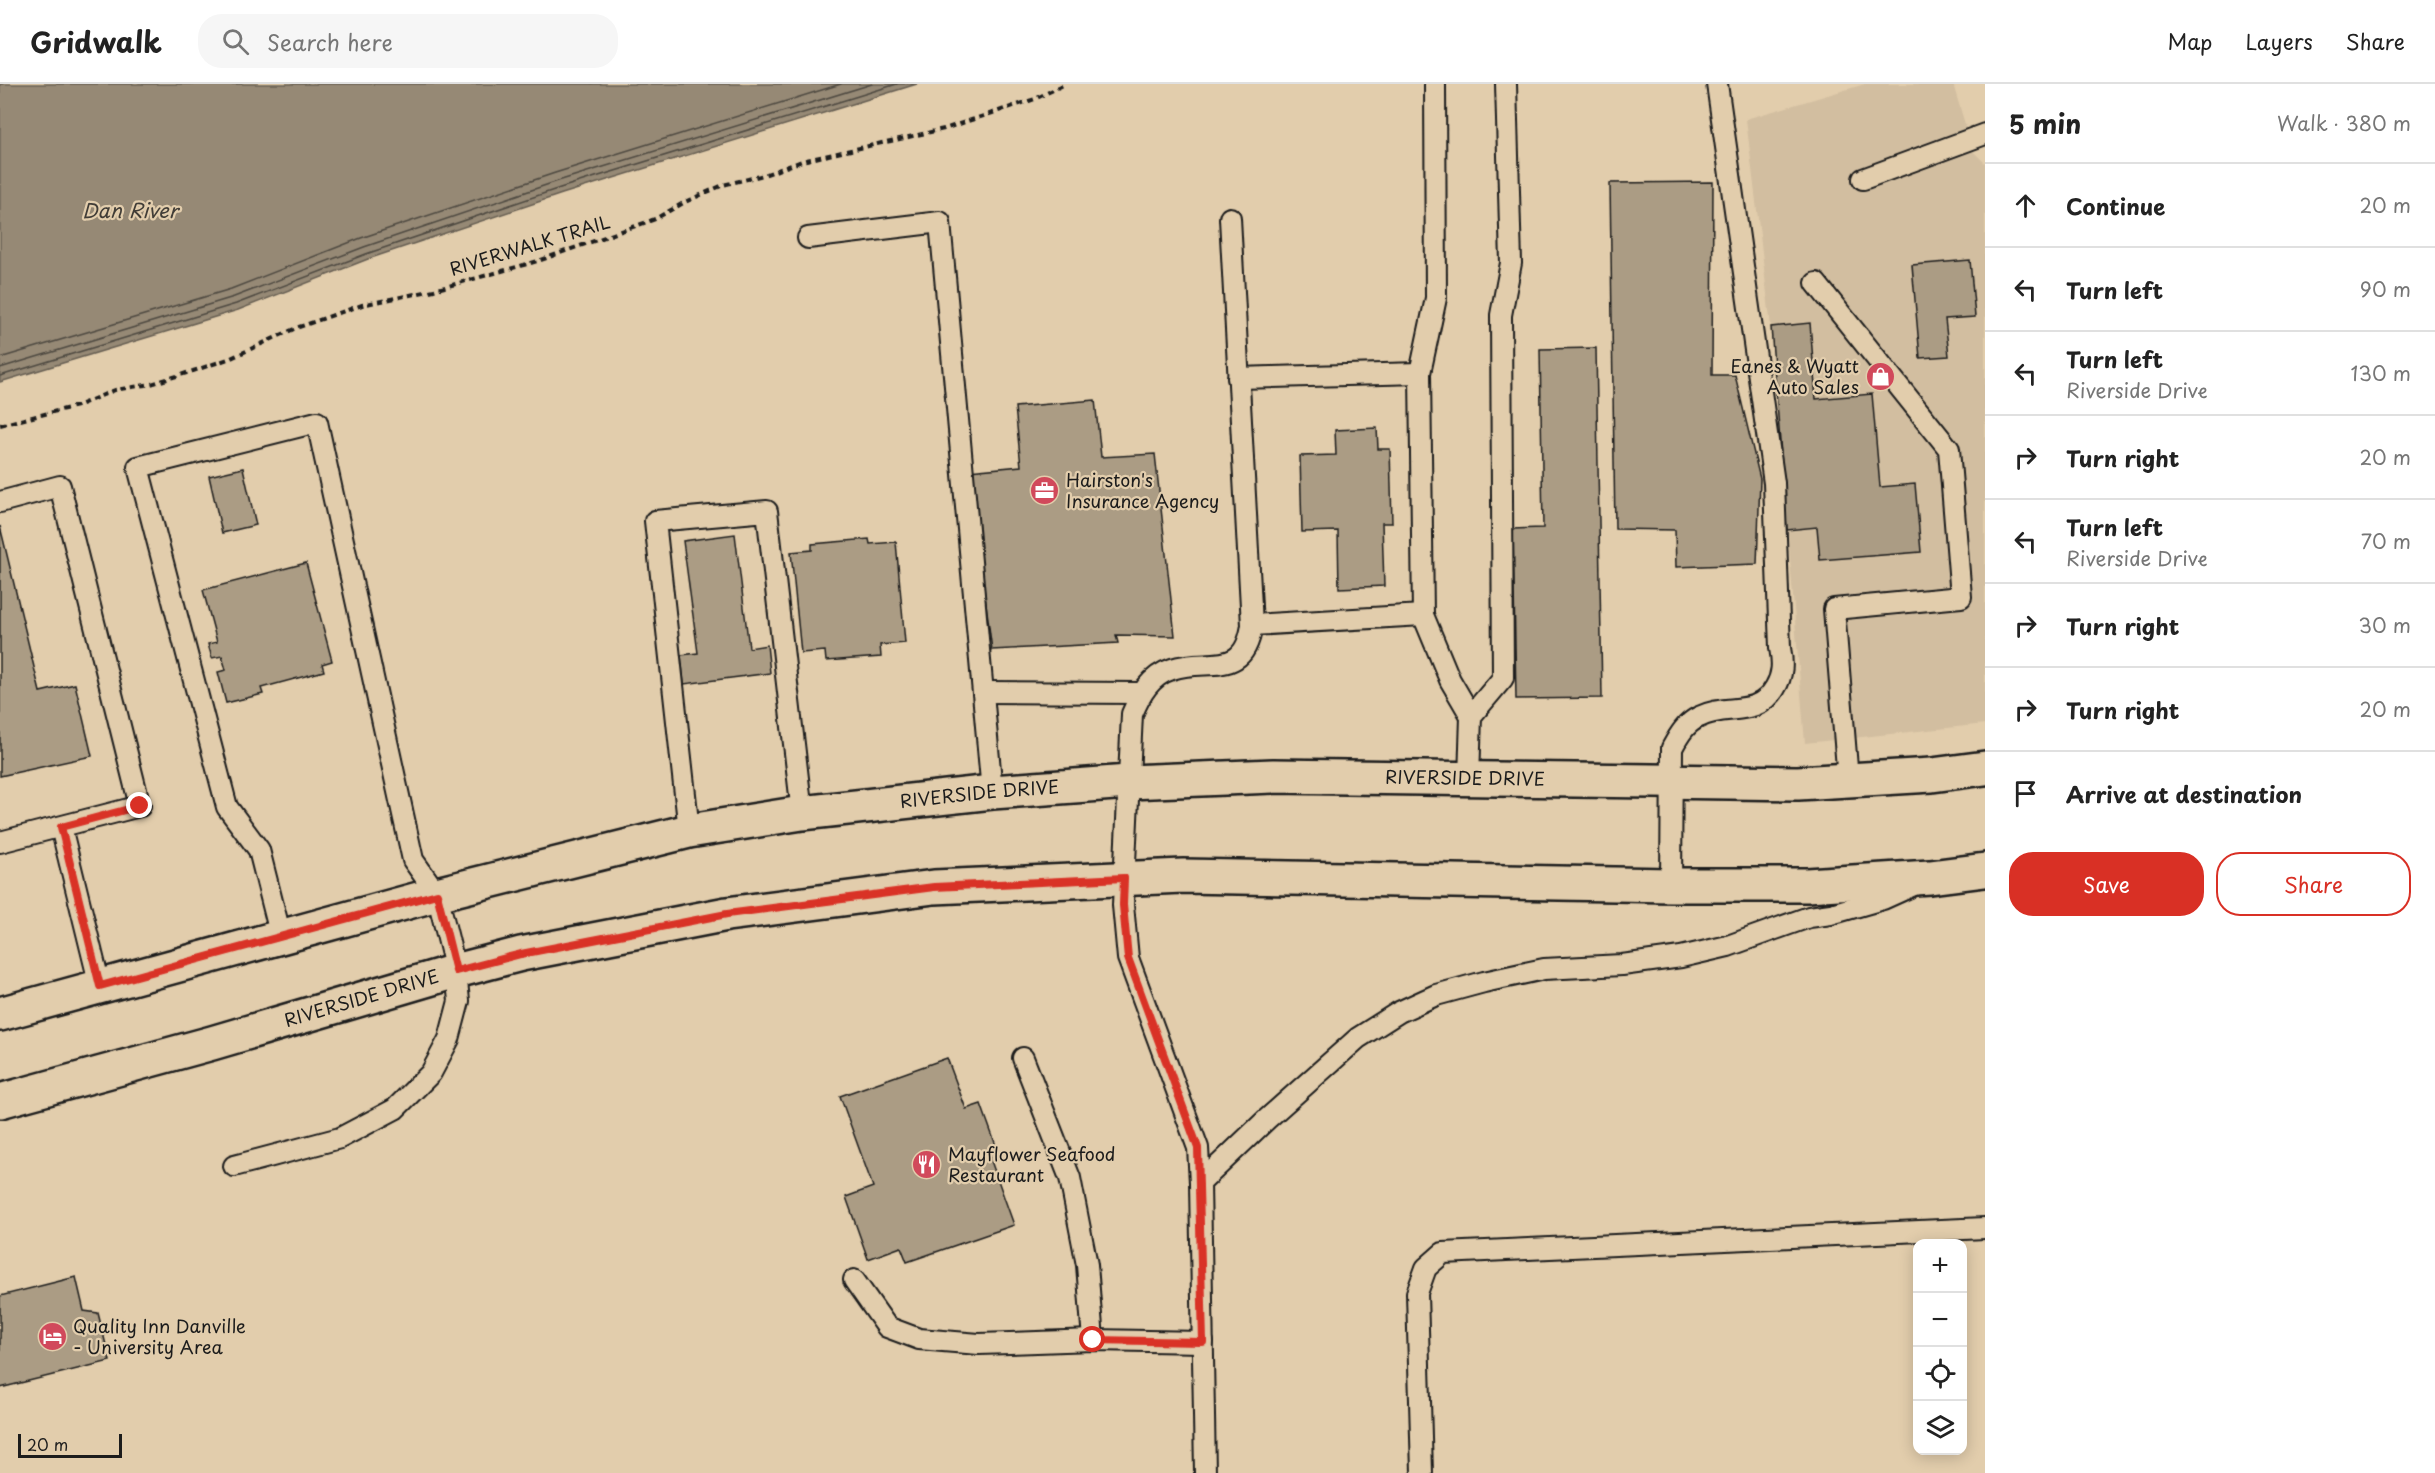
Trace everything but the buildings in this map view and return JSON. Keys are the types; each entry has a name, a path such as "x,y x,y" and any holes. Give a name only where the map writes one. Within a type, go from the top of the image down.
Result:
{"main road":[{"name":"RIVERSIDE DRIVE","path":"0,1014 437,894 689,831 802,813 992,792 1128,782 1273,776 1798,783 1932,775 1985,768"},
{"name":"RIVERSIDE DRIVE","path":"0,1101 521,954 738,913 934,887 1183,876 1671,885 1807,885 1930,877 1985,870"}],"lane":[{"path":"1435,84 1436,298 1420,373 1423,615 1450,680 1471,716 1469,779"},
{"path":"1471,716 1503,678 1501,315 1510,263 1506,84"},
{"path":"1671,885 1672,748 1682,730 1698,717 1709,713 1758,706 1770,696 1775,688 1780,679 1783,664 1780,648 1774,483 1717,84"},
{"path":"1863,179 1985,134"},
{"path":"1205,1473 1198,1148 1128,958 1123,905 1132,714 1141,693 1152,680 1172,669 1227,663 1239,657 1249,643 1252,626 1230,218"},
{"path":"808,238 940,222 992,792"},
{"path":"1816,283 1949,449 1961,597 1833,609 1848,780"},
{"path":"1238,378 1420,373"},
{"path":"234,1166 340,1138 395,1108 430,1073 449,1039 459,1001 456,971 437,894 413,860 317,422 138,467 226,807 258,850 281,937"},
{"path":"0,502 60,486 140,806 0,842"},
{"path":"689,831 655,520 767,511 802,813"},
{"path":"1252,626 1423,615"},
{"path":"983,692 1141,693"},
{"path":"61,827 100,986"},
{"path":"1200,1183 1267,1119 1358,1038 1399,1012 1436,995 1544,969 1622,965 1690,955 1728,946 1809,917 1831,914 1883,899 1930,877"},
{"path":"1023,1058 1070,1178 1088,1265 1093,1340"},
{"path":"1422,1473 1417,1293 1426,1268 1443,1253 1985,1228"},
{"path":"854,1280 887,1327 919,1340 979,1344 1093,1340 1203,1342"}],"path":[{"name":"RIVERWALK TRAIL","path":"0,424 77,406 115,390 151,384 193,371 231,358 296,328 362,304 434,290 538,261 655,219 723,185 764,175 802,161 944,129 1035,99 1065,84"}],"shaded area":[{"name":"Eanes & Wyatt Auto Sales","path":"1865,84 1953,84 1973,151 1985,163 1985,724 1805,743 1771,327 1746,119"}],"water":[{"name":"Dan River","path":"0,84 917,84 562,194 368,259 238,310 0,382"}],"place":[{"name":"Eanes & Wyatt Auto Sales","path":"1880,377"},
{"name":"Hairston's Insurance Agency","path":"1045,491"},
{"name":"Mayflower Seafood Restaurant","path":"927,1165"},
{"name":"Quality Inn Danville - University Area","path":"52,1337"}],"route":[{"path":"140,806 61,827 100,986 437,894 456,971 521,954 727,914 934,887 1124,878 1123,905 1128,958 1198,1148 1203,1342 1093,1340"}]}
